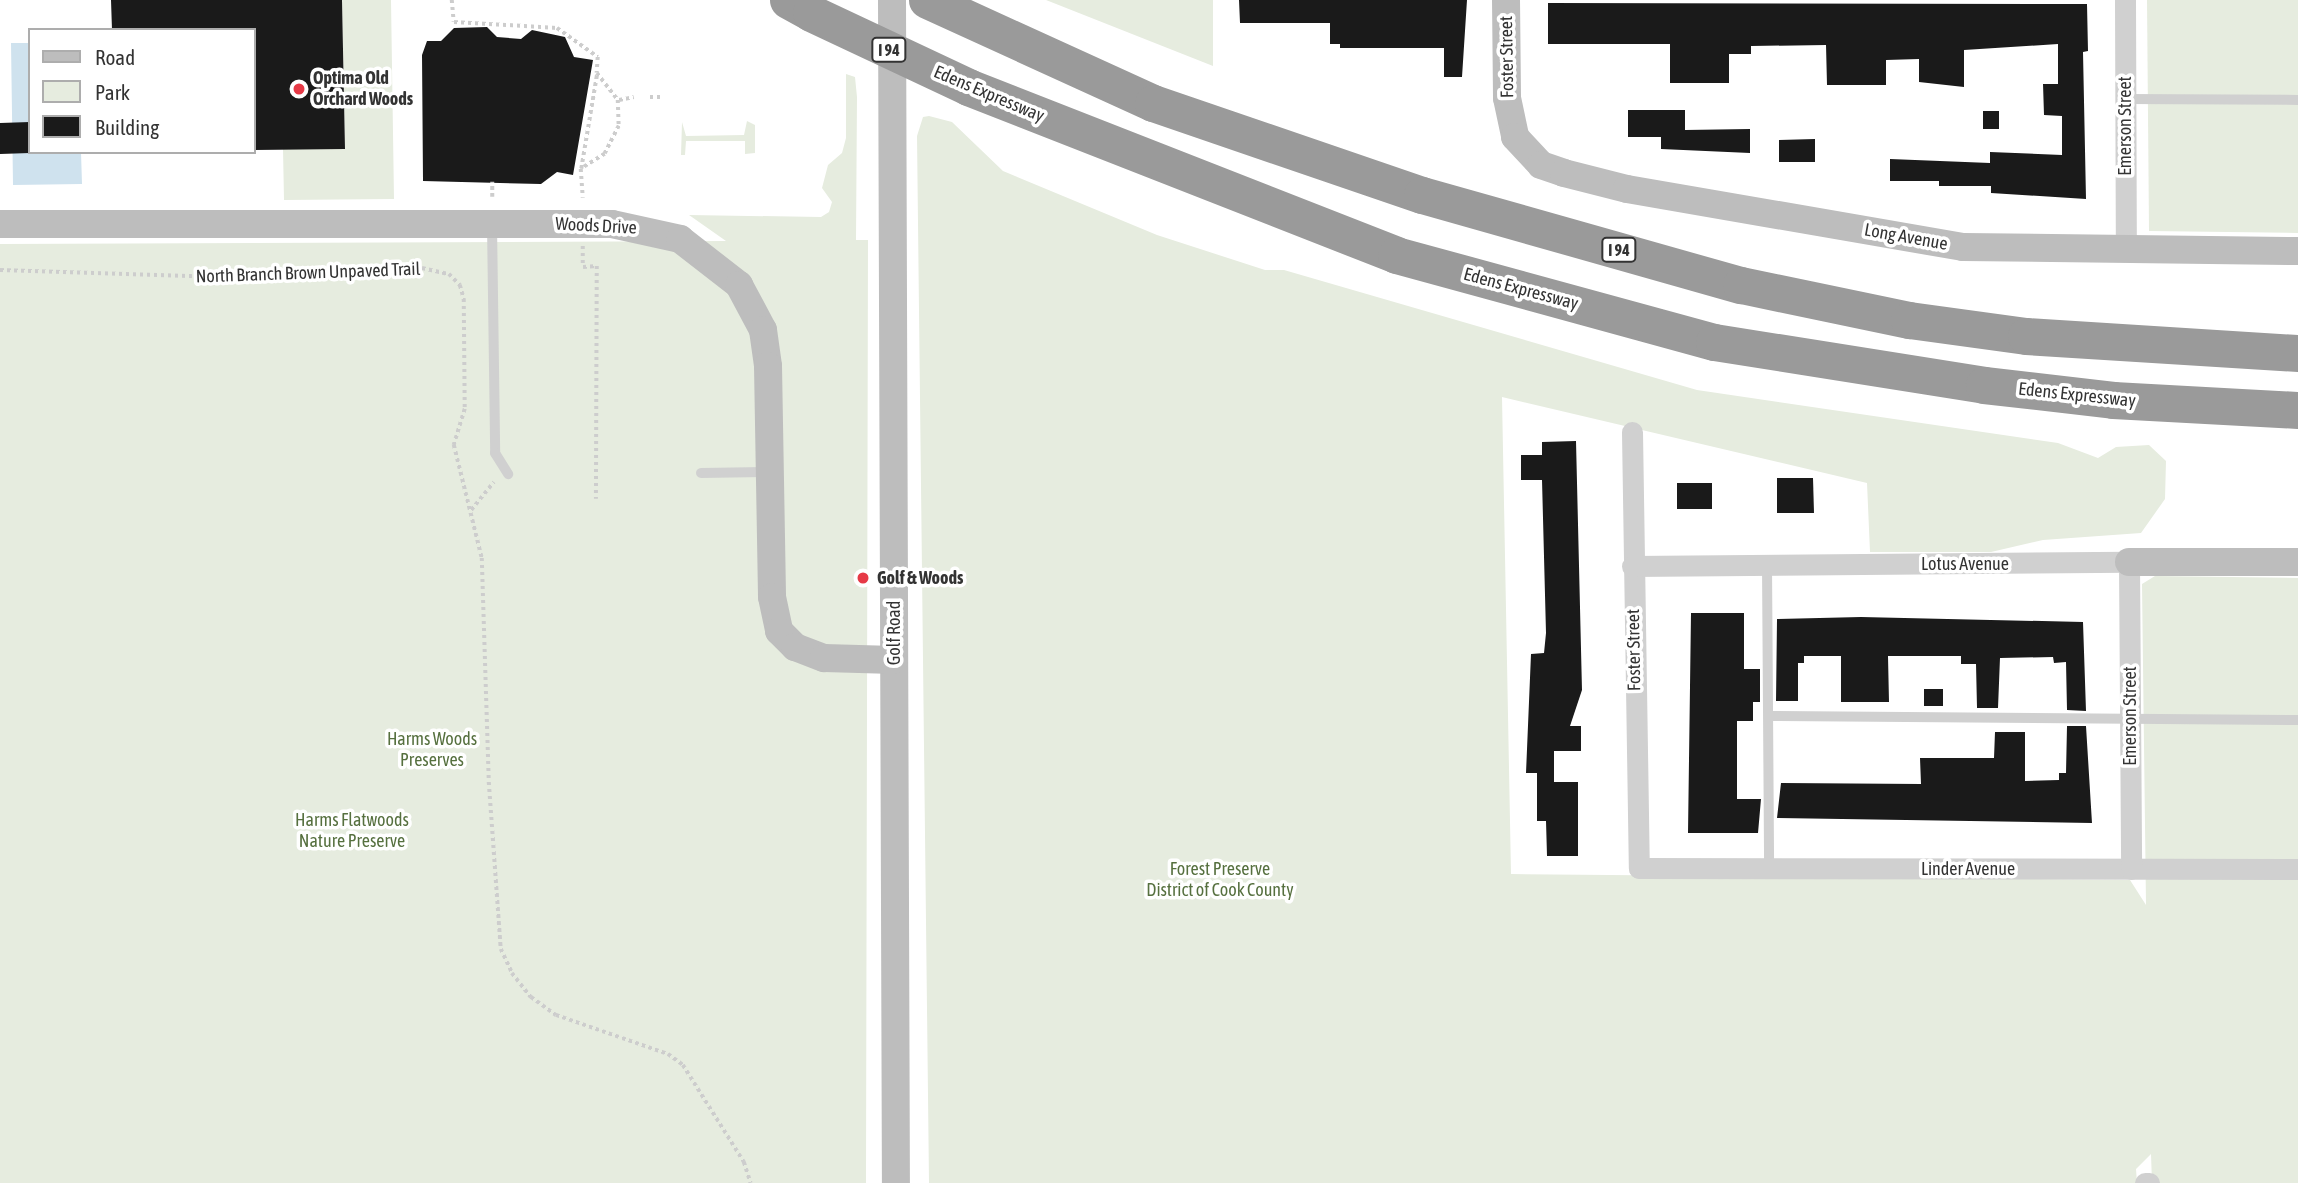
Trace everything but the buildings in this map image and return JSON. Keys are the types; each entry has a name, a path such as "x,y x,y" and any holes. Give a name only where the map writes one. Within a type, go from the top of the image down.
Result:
{"highway":[{"name":"I 94","path":"927,0 1166,108 1422,195 1741,285 1909,320 2026,336 2298,354"},
{"name":"Edens Expressway","path":"799,7 968,87 1396,255 1714,342 1984,385 2113,400 2298,410"}],"street":[{"name":"Golf Road","path":"892,0 896,1183"},
{"name":"Foster Street","path":"1506,0 1507,98 1515,136 1526,152"},
{"name":"Emerson Street","path":"2125,0 2126,251"},
{"name":"Long Avenue","path":"1526,152 1541,165 1627,189 1963,247 2298,251"},
{"name":"Woods Drive","path":"0,224 492,210 663,232 719,267 739,285 763,330 770,472 772,597 779,631 795,647 824,658 894,660"},
{"name":"Foster Street","path":"1632,432 1632,566 1639,868"},
{"name":"Emerson Street","path":"2129,562 2131,869"},
{"name":"Lotus Avenue","path":"1632,566 2298,562"},
{"name":"Linder Avenue","path":"1639,868 2298,869"}],"lane":[{"path":"2125,100 2298,100"},
{"path":"492,210 495,453 505,473"},
{"path":"701,473 770,472"},
{"path":"1768,565 1769,868"},
{"path":"1769,716 2298,720"}],"path":[{"path":"452,0 454,22 552,28 598,57 581,169 583,198"},
{"path":"468,22 468,28"},
{"path":"551,34 552,28"},
{"path":"581,169 599,159 612,142 619,126 618,100 597,73"},
{"path":"618,100 634,97"},
{"path":"650,97 660,97"},
{"path":"492,182 492,210"},
{"path":"583,245 583,267 597,266 596,499"},
{"name":"North Branch Brown Unpaved Trail","path":"0,270 132,278 422,268 449,274 460,285 464,299 465,409 454,445 482,558 489,782 501,949 518,981 556,1015 668,1054 683,1065 744,1162 751,1183"},
{"path":"471,510 505,473"}],"green space":[{"path":"342,0 391,0 394,199 284,200 283,149 345,149"},
{"path":"1046,0 1213,0 1213,66"},
{"path":"2147,0 2298,0 2298,233 2149,231"},
{"name":"Harms Woods Preserves","path":"846,74 855,77 857,97 856,240 868,240 866,1183 0,1183 0,244 726,241 689,215 821,217 829,212 832,202 822,188 828,165 842,153 846,138"},
{"name":"Forest Preserve District of Cook County","path":"923,117 952,122 1003,171 1157,235 1265,270 1284,270 1697,390 2058,443 2098,458 2116,447 2149,445 2166,461 2165,499 2141,533 2043,540 1991,552 1870,552 1867,483 1502,397 1511,874 2130,880 2146,905 2142,584 2155,576 2298,578 2298,1183 2152,1183 2151,1154 2136,1169 2137,1183 929,1183 917,136"},
{"path":"747,121 755,125 755,153 745,154 745,141 686,141 685,155 681,155 682,122 686,136 744,135"}],"water":[{"path":"11,43 28,43 28,154 81,154 82,184 13,185"}],"place":[{"name":"Optima Old Orchard Woods","path":"299,89"},
{"name":"Golf & Woods","path":"863,578"}],"park label":[{"name":"Harms Flatwoods Nature Preserve","path":"352,831"}]}
